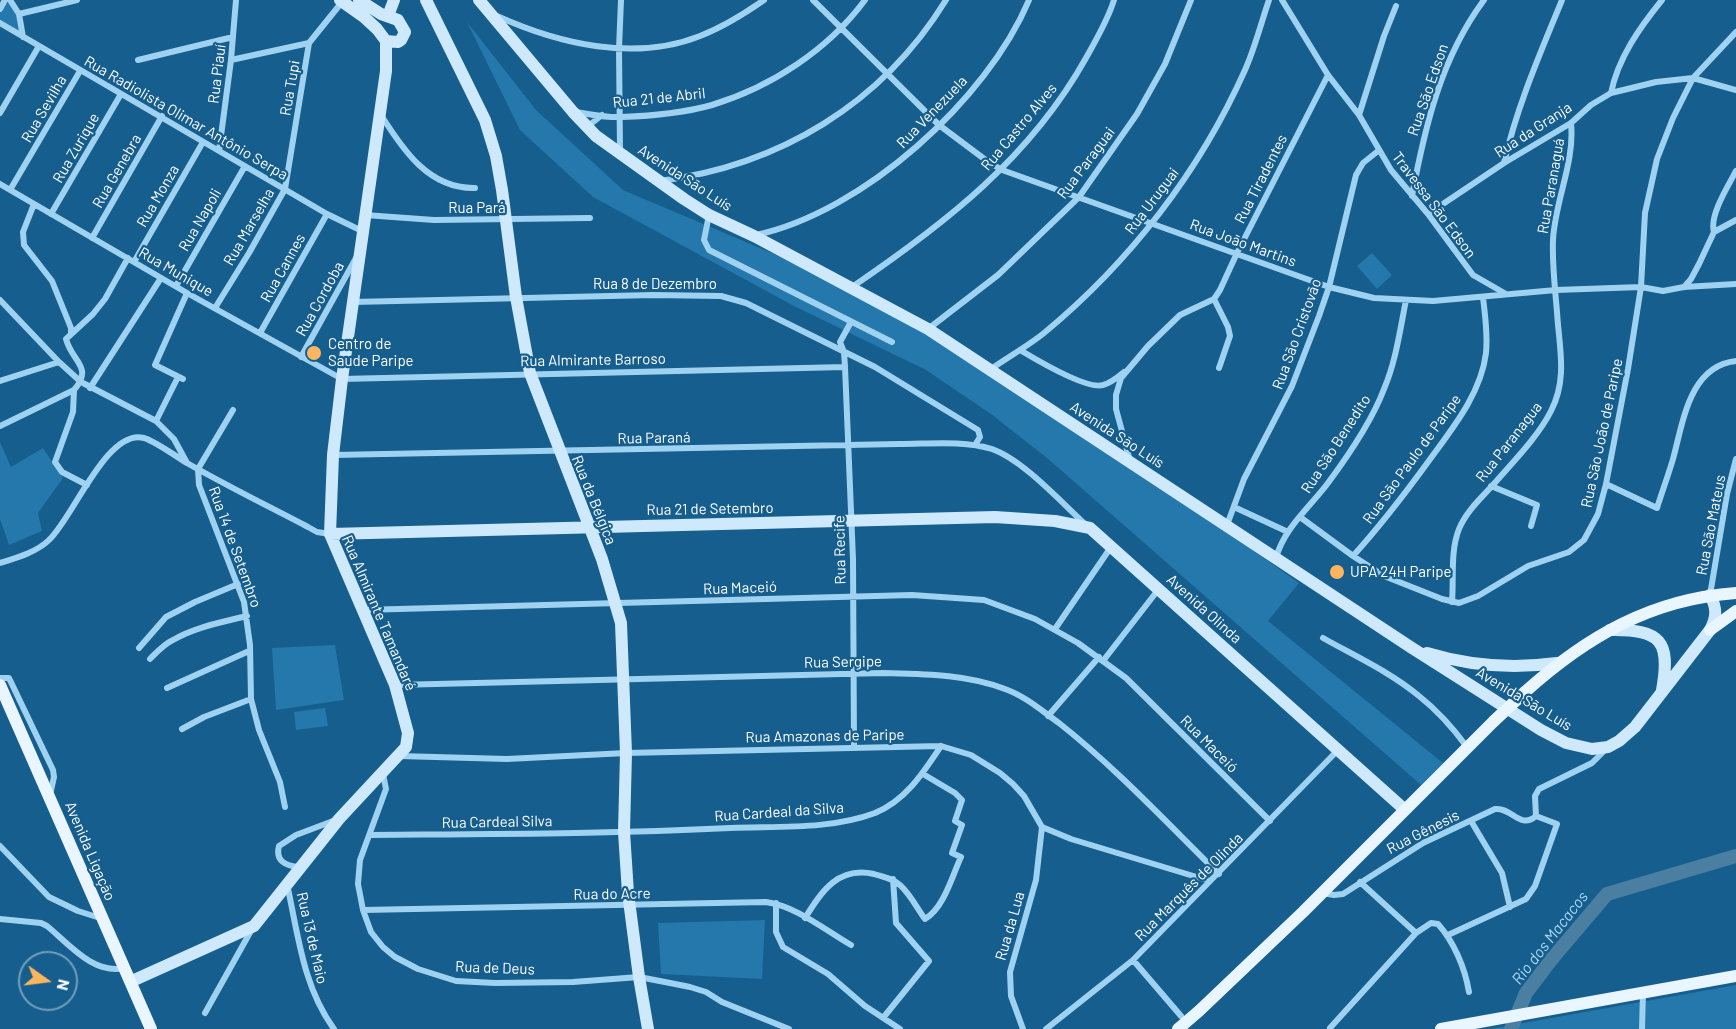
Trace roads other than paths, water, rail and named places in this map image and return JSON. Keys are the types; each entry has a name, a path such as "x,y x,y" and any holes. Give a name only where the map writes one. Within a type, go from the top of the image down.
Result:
{"main road":[{"path":"359,0 388,16 394,0"},
{"name":"Rua da Bélgica","path":"426,0 485,120 496,156 507,220 516,297 530,374 589,526 621,623 626,753 624,832 629,905 648,1029"},
{"name":"Avenida São Luís","path":"479,0 596,136 709,215 852,287 928,329 1412,648 1541,730 1566,743 1580,747 1592,749 1608,747"},
{"path":"341,1 364,17 392,42"},
{"name":"Rua Almirante Tamandaré","path":"132,981 254,926 339,819 406,747 408,732 395,685 330,534 333,455 379,112 392,42 404,36 404,27 398,20 388,16"},
{"name":"Rua 21 de Setembro","path":"330,534 589,526 1026,518 1090,528"},
{"name":"Avenida Olinda","path":"1090,528 1404,809"},
{"path":"1179,1026 1195,1015 1322,893 1467,747 1557,663 1609,630 1654,609 1710,596 1736,593"},
{"path":"1608,747 1635,728 1710,630 1716,614 1716,605 1710,596"},
{"path":"1710,630 1736,612"},
{"path":"1609,630 1638,630 1657,640 1665,657 1662,692"},
{"path":"1412,648 1449,660 1484,666 1521,667 1557,663"},
{"name":"Avenida Ligação","path":"2,693 50,795 151,1029"},
{"path":"1441,1029 1736,976"},
{"path":"1190,1029 1195,1015"}],"street":[{"path":"0,9 5,0"},
{"path":"10,0 19,14 23,37"},
{"path":"19,14 77,0"},
{"name":"Rua Piauí","path":"219,151 236,0"},
{"path":"620,154 618,117 621,0"},
{"path":"491,14 520,26 573,42 619,49 660,46 698,37 725,25 764,0"},
{"name":"Rua João Martins","path":"813,0 939,125 1002,170 1329,287 1364,296 1406,300 1483,297 1556,290 1641,287 1663,291 1684,287 1735,285"},
{"name":"Rua 21 de Abril","path":"573,112 618,117 677,111 711,105 738,95 768,82 806,59 842,27 865,0"},
{"path":"659,181 716,170 769,153 833,119 866,95 888,73 919,39 946,0"},
{"name":"Rua Venezuela","path":"754,236 798,221 845,200 886,173 916,148 976,84 1005,45 1029,0"},
{"name":"Rua Castro Alves","path":"852,287 950,217 1002,170 1045,120 1073,81 1093,46 1114,0"},
{"name":"Rua Paraguai","path":"928,329 998,276 1079,197 1137,114 1165,64 1191,0"},
{"name":"Rua Uruguai","path":"991,369 1043,334 1126,254 1151,223 1196,162 1223,117 1247,67 1269,0"},
{"name":"Travessa São Edson","path":"1282,0 1328,75 1359,115 1391,170 1428,214 1473,275 1507,294"},
{"name":"Rua São Edson","path":"1412,196 1428,116 1441,80 1455,45 1484,0"},
{"path":"1504,163 1512,127 1562,0"},
{"path":"1611,93 1614,78 1622,60 1662,0"},
{"name":"Rua Tupi","path":"285,189 309,43 341,1"},
{"path":"1359,115 1396,6"},
{"name":"Rua Radiolista Olimar Antônio Serpa","path":"0,23 327,214 362,231"},
{"path":"507,33 520,26"},
{"name":"Rua São João de Paripe","path":"1452,602 1466,602 1528,567 1569,552 1577,547 1593,526 1606,484 1630,358 1641,287 1645,213 1651,179 1664,137 1693,78 1736,32"},
{"path":"138,60 204,42 233,37"},
{"path":"231,60 309,43"},
{"path":"0,113 39,46"},
{"name":"Rua Sevilha","path":"10,190 80,71"},
{"name":"Rua Tiradentes","path":"1214,299 1221,290 1236,253 1328,75"},
{"path":"1693,78 1736,90"},
{"name":"Rua da Granja","path":"1428,214 1504,163 1571,123 1591,105 1611,93 1656,82 1693,78"},
{"name":"Rua Zurique","path":"51,214 121,94"},
{"path":"379,112 402,147 425,171 443,182 464,188 475,188"},
{"name":"Rua 21 de Abril","path":"588,127 602,115"},
{"name":"Rua Genebra","path":"92,238 162,116"},
{"name":"Rua Paranaguá","path":"1556,290 1553,237 1572,148 1571,123"},
{"name":"Rua Monza","path":"134,262 203,142"},
{"name":"Rua São Cristovão","path":"1227,525 1244,478 1292,386 1319,316 1329,287 1356,175 1363,163 1378,151"},
{"name":"Rua Napoli","path":"176,286 245,166"},
{"path":"1714,232 1712,226 1714,216 1736,171"},
{"name":"Rua Munique","path":"0,184 161,278 342,379"},
{"name":"Rua Marselha","path":"215,308 285,189"},
{"path":"34,204 26,222 23,240 27,250 52,281 71,333"},
{"name":"Rua Cannes","path":"260,333 327,214"},
{"name":"Rua Pará","path":"364,215 434,220 590,218"},
{"path":"709,215 704,240 709,250 892,342"},
{"path":"1684,287 1695,272 1714,232 1736,220"},
{"name":"Rua Cordoba","path":"301,357 359,253"},
{"path":"0,426 74,390 81,382 83,372 66,342 71,333 93,314 105,299 128,258"},
{"path":"90,388 161,278"},
{"name":"Rua Paranagua","path":"1452,602 1454,554 1460,528 1478,499 1538,429 1551,411 1558,394 1562,378 1562,360 1556,290"},
{"path":"156,421 181,378 154,365 187,292"},
{"name":"Rua 8 de Dezembro","path":"353,302 653,294 729,297 746,303 875,367 978,430 980,437 975,446"},
{"name":"Rua São Paulo de Paripe","path":"1353,556 1399,503 1469,402 1479,380 1485,354 1483,297"},
{"path":"1020,350 1095,386 1102,386 1125,371 1180,315 1214,299 1230,336 1219,368"},
{"path":"0,300 81,382 156,421 174,439 187,463"},
{"name":"Rua São Benedito","path":"1276,558 1279,546 1288,531 1328,482 1376,407 1392,365 1406,300"},
{"name":"Rua Recife","path":"851,322 840,342 844,352 849,446 854,747"},
{"path":"1606,484 1657,508 1672,464 1688,403 1694,390 1714,369 1725,362 1736,361"},
{"path":"0,381 59,362"},
{"name":"Rua Almirante Barroso","path":"342,379 845,367"},
{"path":"1125,371 1116,395 1116,409 1130,461"},
{"path":"74,390 73,412 55,462 62,472 87,485"},
{"path":"198,469 233,410"},
{"path":"0,563 42,546 50,539 63,524 106,458 122,441 136,437 150,440 187,463 317,532 330,534"},
{"name":"Rua Paraná","path":"333,455 899,444 975,446"},
{"name":"Avenida Olinda","path":"975,446 989,448 1014,460 1090,528"},
{"name":"Rua São Mateus","path":"1710,596 1727,494 1736,459"},
{"name":"Rua 14 de Setembro","path":"198,469 201,494 238,584 247,616 251,699 259,730 280,782 285,807"},
{"path":"1491,486 1535,504 1538,508 1532,526"},
{"path":"1234,507 1288,531"},
{"path":"1300,517 1353,556 1402,584 1452,602"},
{"path":"1055,629 1111,547"},
{"path":"139,648 166,617 238,584"},
{"path":"1048,716 1101,659 1159,589"},
{"name":"Rua Maceió","path":"362,610 912,595 984,600 1055,629 1126,678 1270,821"},
{"path":"150,658 171,640 180,636 220,622 247,616"},
{"path":"1323,638 1402,683 1450,725 1467,747"},
{"path":"167,688 249,651"},
{"name":"Rua Sergipe","path":"395,685 907,673 987,682 1030,702 1084,743 1219,874"},
{"path":"0,678 9,678 53,770 54,777 50,795"},
{"path":"182,729 204,717 251,699"},
{"name":"Rua Amazonas de Paripe","path":"398,756 507,759 626,753 941,746 971,755 1000,773 1024,796 1042,827"},
{"name":"Rua Cardeal da Silva","path":"624,832 828,824 850,820 875,812 910,790 941,746"},
{"path":"1448,935 1520,903 1531,893 1557,824 1536,816 1535,796 1539,789 1592,763 1608,747"},
{"name":"Rua Marquês de Olinda","path":"1046,1029 1133,960 1338,750"},
{"name":"Rua de Deus","path":"383,774 386,789 358,868 358,884 363,910 371,932 395,957 418,969 456,981 573,982 639,977 690,987 789,1029"},
{"path":"805,918 821,893 842,876 853,872 893,879 907,893 925,919 931,915 942,900 961,857 952,853 962,825 955,821 962,800 955,793 922,774"},
{"name":"Rua Gênesis","path":"1322,893 1339,895 1423,843 1498,808 1521,821 1528,821 1536,816"},
{"name":"Rua Almirante Tamandaré","path":"299,867 285,865 279,857 278,852 282,843 296,835 339,819"},
{"path":"1471,821 1502,873 1510,906"},
{"path":"1042,827 1071,839 1210,881"},
{"name":"Rua da Lua","path":"1023,1029 1011,996 1010,972 1036,880 1042,827"},
{"name":"Rua Cardeal Silva","path":"370,836 624,832"},
{"path":"0,846 50,897 104,920"},
{"path":"883,1018 929,961 897,923 893,879"},
{"path":"1360,882 1416,933"},
{"name":"Rua 13 de Maio","path":"287,883 313,996 334,1029"},
{"name":"Rua do Acre","path":"363,910 766,902 776,903 851,945"},
{"path":"776,903 776,932 783,946 828,974 865,1006 900,1029"},
{"path":"0,919 41,923 84,958 109,969 126,968"},
{"path":"1330,1028 1416,933 1435,922 1448,935 1465,973 1469,992"},
{"path":"205,1013 254,926"},
{"path":"1133,960 1179,1026"},
{"path":"1642,1029 1643,993"}],"waterway":[{"name":"Rio dos Macacos","path":"1511,1029 1526,993 1607,894 1736,856"}],"place":[{"name":"Centro de Saude Paripe","path":"314,353"},
{"name":"UPA 24H Paripe","path":"1337,572"}]}
